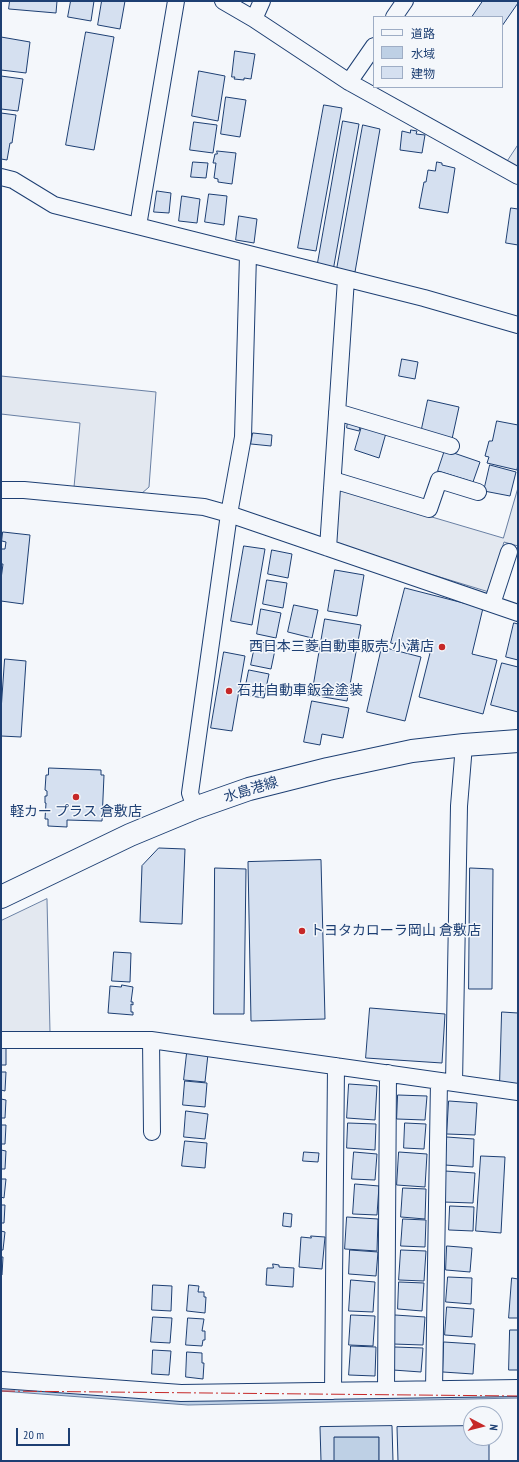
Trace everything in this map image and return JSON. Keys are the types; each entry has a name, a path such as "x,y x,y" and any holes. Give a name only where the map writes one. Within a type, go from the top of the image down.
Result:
{"main road":[{"name":"水島港線","path":"1,897 130,834 194,808 249,789 328,769 412,751 464,744 518,741"}],"street":[{"path":"138,226 176,1"},
{"path":"223,1 254,19 349,82 518,176"},
{"path":"254,19 262,1"},
{"path":"395,16 405,1"},
{"path":"349,82 373,47"},
{"path":"1,177 13,180 54,205 248,255 424,298 518,325"},
{"path":"194,808 190,793 229,514 243,437 248,255"},
{"path":"328,548 346,279"},
{"path":"337,412 451,446"},
{"path":"333,480 429,509 439,480 478,492"},
{"path":"1,490 24,490 204,507 229,514 518,613"},
{"path":"492,604 509,552"},
{"path":"434,1390 458,806 464,744"},
{"path":"1,1040 151,1040 518,1092"},
{"path":"151,1040 152,1132"},
{"path":"333,1391 336,1066"},
{"path":"386,1390 388,1074"},
{"path":"1,1380 181,1393 265,1393 280,1391 518,1388"}],"shaded area":[{"path":"518,145 518,168 507,162"},
{"path":"1,376 156,392 149,487 141,494 74,487 80,423 1,414"},
{"path":"518,488 518,546 504,542 489,592 335,545 337,489 503,538"},
{"path":"47,899 50,1032 1,1032 1,921"}],"water":[{"path":"1,1386 518,1394 518,1398 188,1405 1,1391"},
{"path":"334,1437 379,1437 379,1461 334,1461"}],"building":[{"path":"10,1 57,1 56,13 9,9"},
{"path":"71,1 94,1 91,21 68,17"},
{"path":"102,1 125,1 120,29 98,25"},
{"path":"483,1 518,1 503,25 503,16 473,16"},
{"path":"86,32 114,37 94,150 66,145"},
{"path":"1,37 30,42 26,73 1,70"},
{"path":"235,51 255,54 251,79 234,79 235,77 232,77"},
{"path":"199,71 225,76 218,121 192,116"},
{"path":"1,76 23,79 18,111 1,109"},
{"path":"226,97 246,100 240,137 221,134"},
{"path":"324,105 342,108 316,251 298,248"},
{"path":"1,113 16,115 12,143 10,143 7,160 1,159"},
{"path":"343,121 359,124 333,271 317,268"},
{"path":"194,122 217,125 213,153 190,150"},
{"path":"363,125 380,129 355,272 337,269"},
{"path":"411,130 417,131 416,134 425,135 422,153 400,150 402,131 410,133"},
{"path":"217,151 236,153 232,184 218,182 218,179 214,178 216,163 213,163"},
{"path":"193,162 208,163 206,178 191,177"},
{"path":"437,162 442,163 442,165 455,168 448,213 419,208 428,170 435,171"},
{"path":"157,191 171,193 169,213 154,212"},
{"path":"209,194 227,196 224,225 205,222"},
{"path":"182,196 200,199 197,223 179,221"},
{"path":"511,208 518,209 518,245 506,243"},
{"path":"239,216 257,219 254,243 236,240"},
{"path":"402,359 418,362 415,379 399,376"},
{"path":"428,400 459,407 452,439 421,433"},
{"path":"348,421 361,424 359,431 347,428"},
{"path":"497,421 518,425 517,470 487,463 489,457 485,456 489,441 492,441"},
{"path":"362,426 386,433 379,458 355,450"},
{"path":"253,433 272,435 271,446 251,444"},
{"path":"445,450 480,462 473,482 438,471"},
{"path":"490,465 516,472 510,496 484,491"},
{"path":"3,532 30,535 23,604 1,601 3,564 1,564 1,549 5,549 6,542 2,541"},
{"path":"244,546 265,549 252,625 231,621"},
{"path":"272,550 292,554 288,578 268,574"},
{"path":"335,570 364,575 357,616 328,611"},
{"path":"267,580 287,583 283,608 263,604"},
{"path":"405,588 483,608 472,654 497,660 483,714 419,697 430,653 391,643"},
{"path":"294,605 318,610 312,638 288,632"},
{"path":"261,609 281,613 276,638 257,634"},
{"path":"325,619 361,625 347,701 312,695"},
{"path":"514,623 518,624 518,660 506,657"},
{"path":"256,641 276,645 271,669 251,665"},
{"path":"382,647 421,657 405,721 367,712"},
{"path":"224,652 245,656 232,731 211,728"},
{"path":"5,659 26,661 21,737 1,736 1,711"},
{"path":"502,663 518,667 518,712 491,705"},
{"path":"249,670 269,674 264,698 244,695"},
{"path":"312,701 349,708 343,738 322,734 320,745 304,742"},
{"path":"49,768 101,770 101,775 104,775 102,821 67,820 67,827 48,826 48,819 45,819 45,796 47,796 47,791 45,790 46,775 48,775"},
{"path":"159,848 185,849 182,924 140,922 142,866"},
{"path":"321,860 325,1019 251,1021 248,862"},
{"path":"215,868 246,869 244,1014 214,1014"},
{"path":"470,868 493,869 492,989 469,989"},
{"path":"114,952 131,953 130,982 112,981"},
{"path":"122,985 133,987 131,1002 133,1002 133,1005 131,1004 131,1012 133,1012 133,1015 108,1013 110,986 121,987"},
{"path":"370,1008 445,1014 442,1063 366,1058"},
{"path":"502,1012 518,1013 518,1084 500,1083"},
{"path":"1,1046 6,1046 6,1065 1,1065"},
{"path":"187,1053 208,1054 205,1082 184,1080"},
{"path":"1,1072 6,1072 5,1091 1,1090"},
{"path":"185,1081 207,1083 205,1107 183,1105"},
{"path":"349,1084 377,1086 375,1120 347,1118"},
{"path":"398,1095 427,1096 425,1120 397,1119"},
{"path":"1,1099 6,1100 5,1118 1,1118"},
{"path":"449,1101 477,1103 475,1135 447,1134"},
{"path":"186,1111 208,1114 205,1139 184,1137"},
{"path":"348,1123 376,1124 375,1150 347,1148"},
{"path":"405,1123 426,1124 424,1149 404,1148"},
{"path":"1,1125 6,1125 5,1144 1,1144"},
{"path":"447,1137 474,1139 473,1167 445,1165"},
{"path":"185,1141 207,1143 205,1168 182,1166"},
{"path":"1,1150 6,1151 5,1169 1,1169"},
{"path":"304,1152 319,1153 318,1162 303,1161"},
{"path":"354,1152 377,1154 375,1180 352,1179"},
{"path":"399,1152 427,1154 425,1187 397,1185"},
{"path":"481,1156 505,1157 501,1233 476,1231"},
{"path":"445,1171 475,1173 473,1203 443,1202"},
{"path":"1,1179 6,1179 4,1198 1,1197"},
{"path":"355,1184 379,1186 377,1215 353,1214"},
{"path":"403,1188 426,1189 425,1219 401,1217"},
{"path":"1,1205 5,1205 4,1223 1,1223"},
{"path":"450,1206 474,1207 473,1231 449,1230"},
{"path":"284,1213 292,1214 291,1227 283,1226"},
{"path":"347,1217 378,1219 377,1251 345,1249"},
{"path":"403,1219 426,1220 425,1247 401,1246"},
{"path":"1,1231 5,1232 3,1250 1,1250"},
{"path":"311,1236 325,1237 322,1269 299,1267 301,1237 311,1238"},
{"path":"447,1246 472,1248 470,1272 446,1270"},
{"path":"350,1250 378,1252 376,1276 349,1274"},
{"path":"401,1250 426,1251 424,1281 399,1280"},
{"path":"1,1257 3,1257 2,1275 1,1275"},
{"path":"273,1264 279,1265 279,1267 294,1268 293,1287 266,1285 267,1268 273,1268"},
{"path":"448,1277 472,1278 471,1304 446,1302"},
{"path":"512,1278 518,1279 518,1318 509,1318"},
{"path":"351,1280 375,1282 373,1312 349,1311"},
{"path":"399,1282 424,1283 422,1311 398,1309"},
{"path":"153,1285 172,1286 171,1311 152,1310"},
{"path":"189,1285 199,1286 198,1292 204,1292 204,1297 206,1297 205,1313 187,1311"},
{"path":"447,1307 474,1309 472,1337 445,1335"},
{"path":"351,1315 375,1316 373,1346 349,1345"},
{"path":"395,1315 425,1317 423,1345 393,1344"},
{"path":"153,1317 172,1318 170,1343 151,1342"},
{"path":"188,1318 204,1319 202,1331 205,1331 205,1340 203,1340 202,1346 186,1345"},
{"path":"510,1330 518,1330 518,1370 509,1370"},
{"path":"444,1342 475,1344 473,1374 443,1372"},
{"path":"351,1346 376,1347 375,1376 349,1375"},
{"path":"395,1347 423,1348 421,1372 393,1370"},
{"path":"153,1350 171,1351 169,1375 152,1374"},
{"path":"187,1352 202,1353 202,1363 204,1363 203,1379 186,1377"},
{"path":"392,1426 393,1461 379,1461 379,1437 334,1437 334,1461 321,1461 320,1427"},
{"path":"463,1426 463,1446 489,1446 489,1461 398,1461 397,1427"}],"power":[{"path":"1,1391 518,1396"}],"place":[{"name":"西日本三菱自動車販売 小溝店","path":"442,647"},
{"name":"石井自動車鈑金塗装","path":"229,691"},
{"name":"軽カー プラス 倉敷店","path":"76,797"},
{"name":"トヨタカローラ岡山 倉敷店","path":"302,931"}]}
